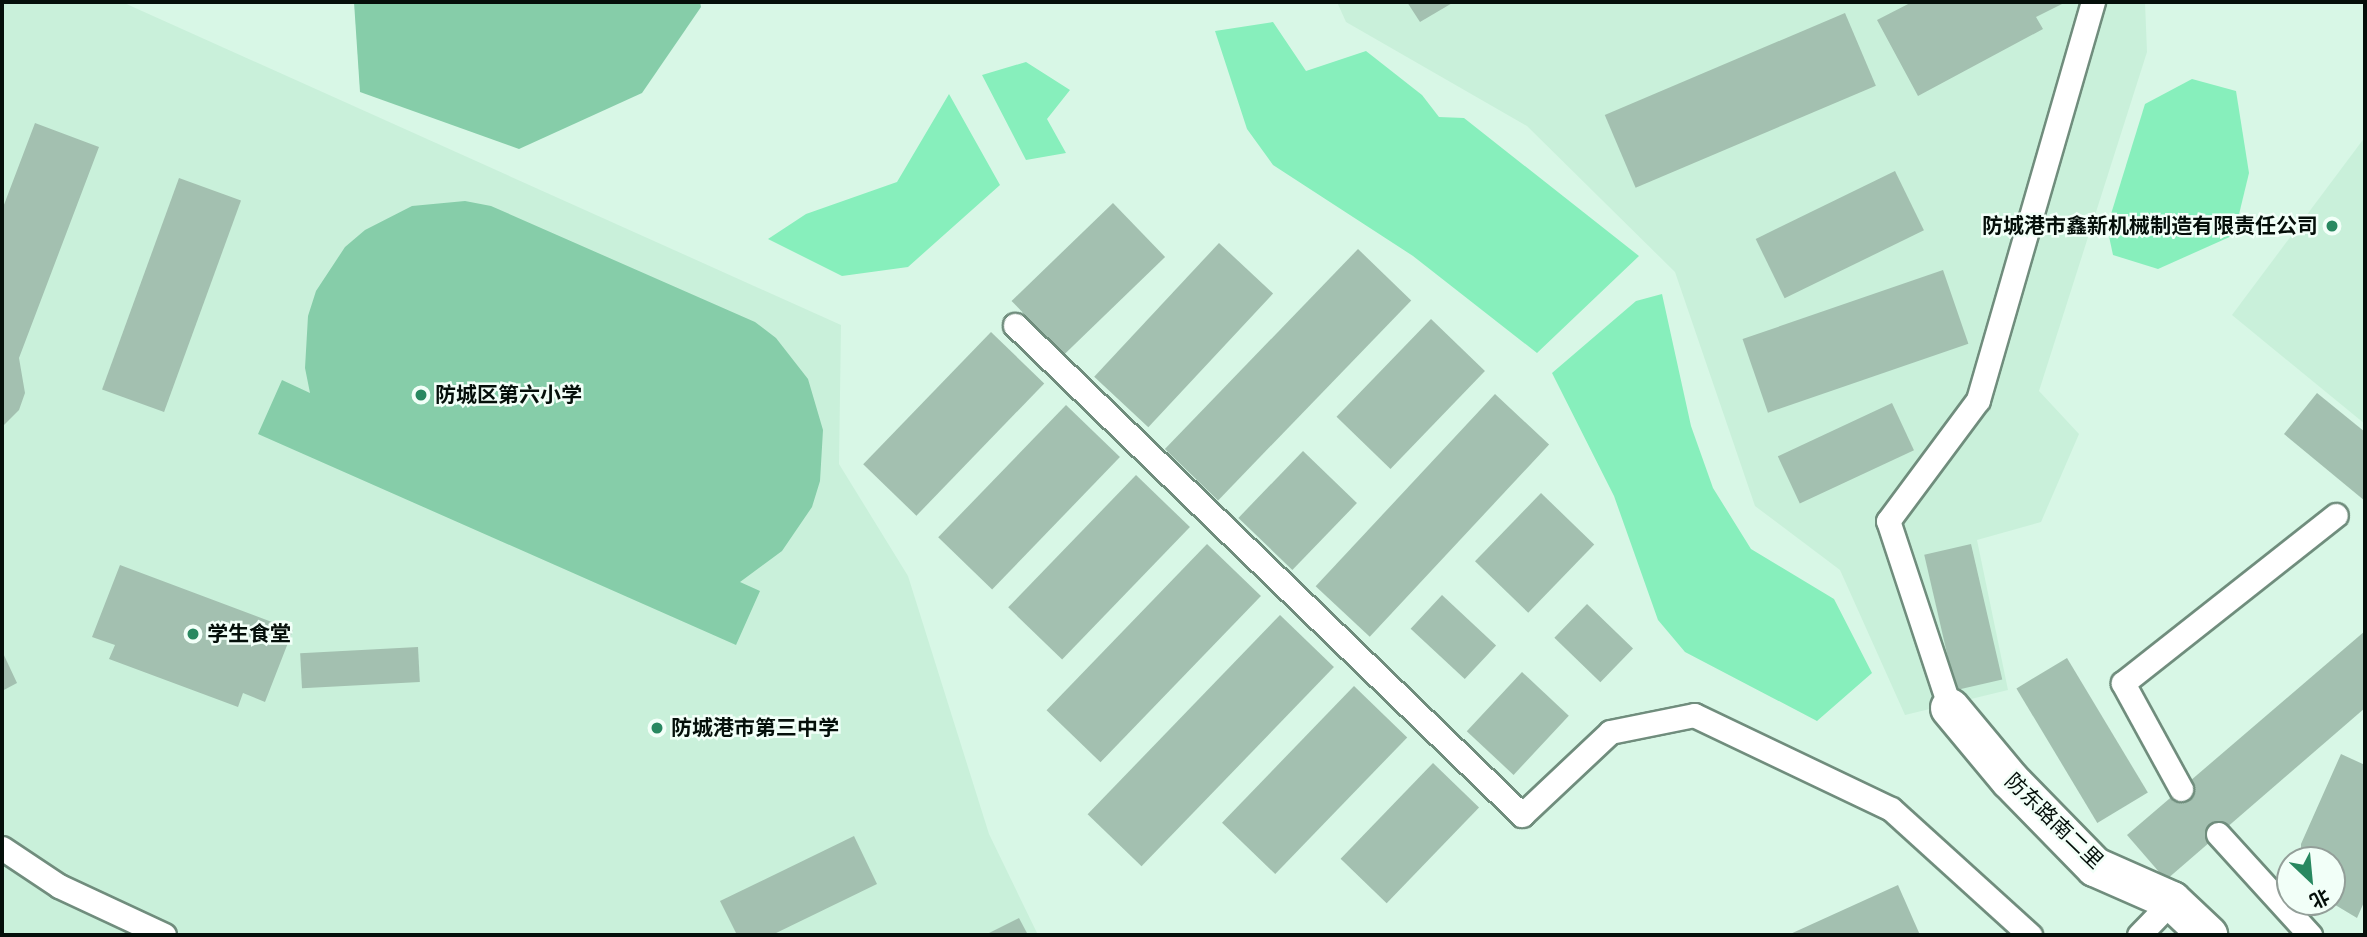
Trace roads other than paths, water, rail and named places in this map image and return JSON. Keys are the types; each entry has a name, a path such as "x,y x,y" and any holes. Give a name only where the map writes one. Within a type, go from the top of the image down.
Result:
{"street":[{"name":"防东路南二里","path":"1950,708 2010,780 2095,867 2172,901 2208,935"}],"lane":[{"path":"1950,708 1888,521 1978,400 2093,2"},
{"path":"1015,325 1522,815 1610,732 1694,715 1891,809 2030,935"},
{"path":"2181,789 2123,683 2336,515"},
{"path":"2218,834 2310,935"},
{"path":"2,848 59,886 164,935"},
{"path":"2139,935 2172,901"}],"place":[{"name":"防城港市鑫新机械制造有限责任公司","path":"2332,226"},
{"name":"防城区第六小学","path":"421,395"},
{"name":"学生食堂","path":"193,634"},
{"name":"防城港市第三中学","path":"657,728"}]}
